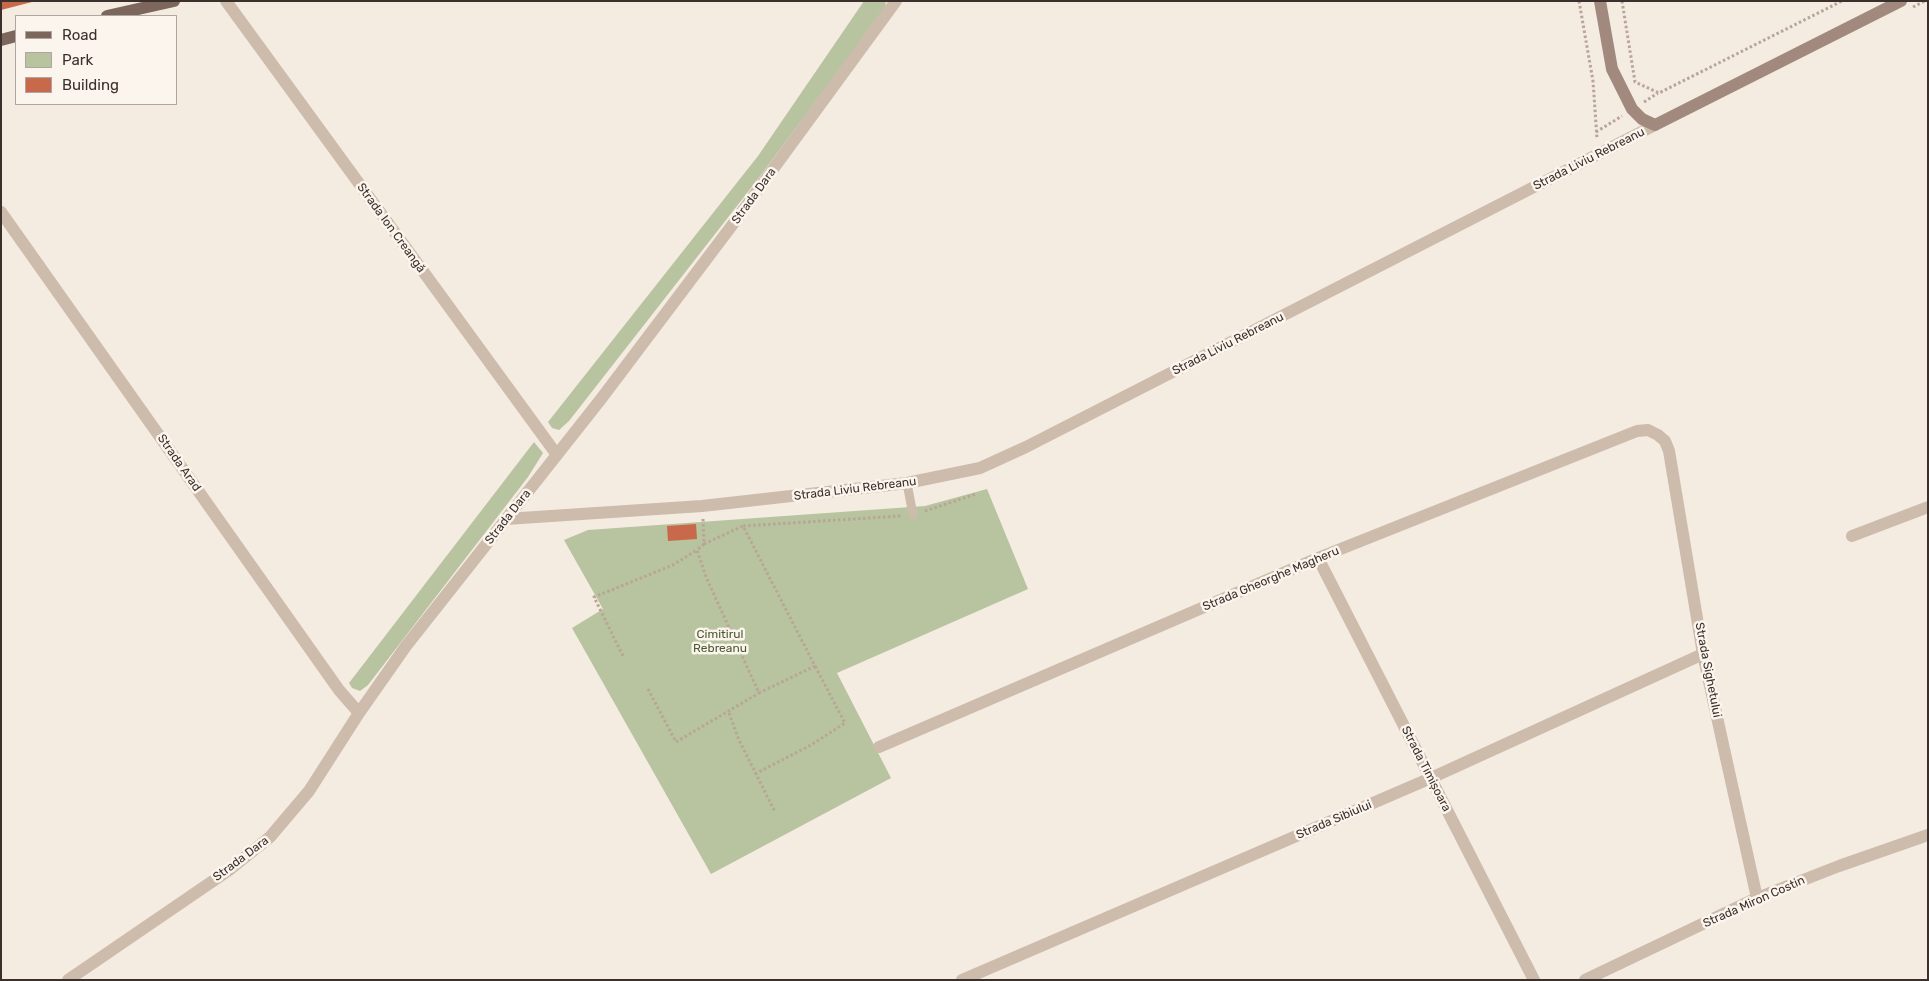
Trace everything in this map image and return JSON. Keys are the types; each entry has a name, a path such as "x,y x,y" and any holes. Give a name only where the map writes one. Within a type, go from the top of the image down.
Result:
{"main road":[{"path":"111,15 174,1"},
{"path":"1600,1 1612,69 1632,109 1642,119 1655,125"},
{"name":"Strada Liviu Rebreanu","path":"1655,125 1901,1"},
{"path":"1,40 15,36"}],"street":[{"name":"Strada Ion Creangă","path":"226,1 557,455"},
{"name":"Strada Dara","path":"68,980 229,870 270,837 309,791 359,713 406,646 557,455 730,228 896,1"},
{"name":"Strada Liviu Rebreanu","path":"506,519 702,506 908,484 980,468 1026,447 1655,125"},
{"name":"Strada Arad","path":"1,212 339,690 359,713"},
{"name":"Strada Gheorghe Magheru","path":"880,747 1318,558 1637,431 1648,430 1658,435 1664,441"},
{"name":"Strada Sighetului","path":"1664,441 1669,451 1703,654 1757,898"},
{"path":"1852,536 1928,507"},
{"name":"Strada Timișoara","path":"1318,558 1534,980"},
{"name":"Strada Sibiului","path":"962,980 1431,778 1703,654"},
{"name":"Strada Miron Costin","path":"1585,980 1757,898 1839,866 1928,835"}],"lane":[{"path":"908,484 913,515"}],"path":[{"path":"1579,1 1593,82 1596,134"},
{"path":"1622,1 1635,82 1658,92 1842,1"},
{"path":"623,656 594,597 673,565 704,544 743,526 913,515 976,494"},
{"path":"702,506 704,544"},
{"path":"743,526 845,723 811,745 755,774"},
{"path":"697,550 706,577 759,694"},
{"path":"648,689 676,742 759,694 815,666"},
{"path":"729,713 739,740 775,812"}],"green space":[{"path":"864,1 886,1 885,8 758,179 569,421 559,430 552,428 548,422 758,156"},
{"path":"534,442 543,453 528,477 368,685 360,691 352,688 349,683"},
{"name":"Cimitirul Rebreanu","path":"987,489 1028,589 837,673 891,778 711,874 572,628 603,609 564,540 588,530 925,506"}],"building":[{"path":"1,1 31,1 32,2 1,10"},
{"path":"696,524 697,539 668,541 667,526"}]}
